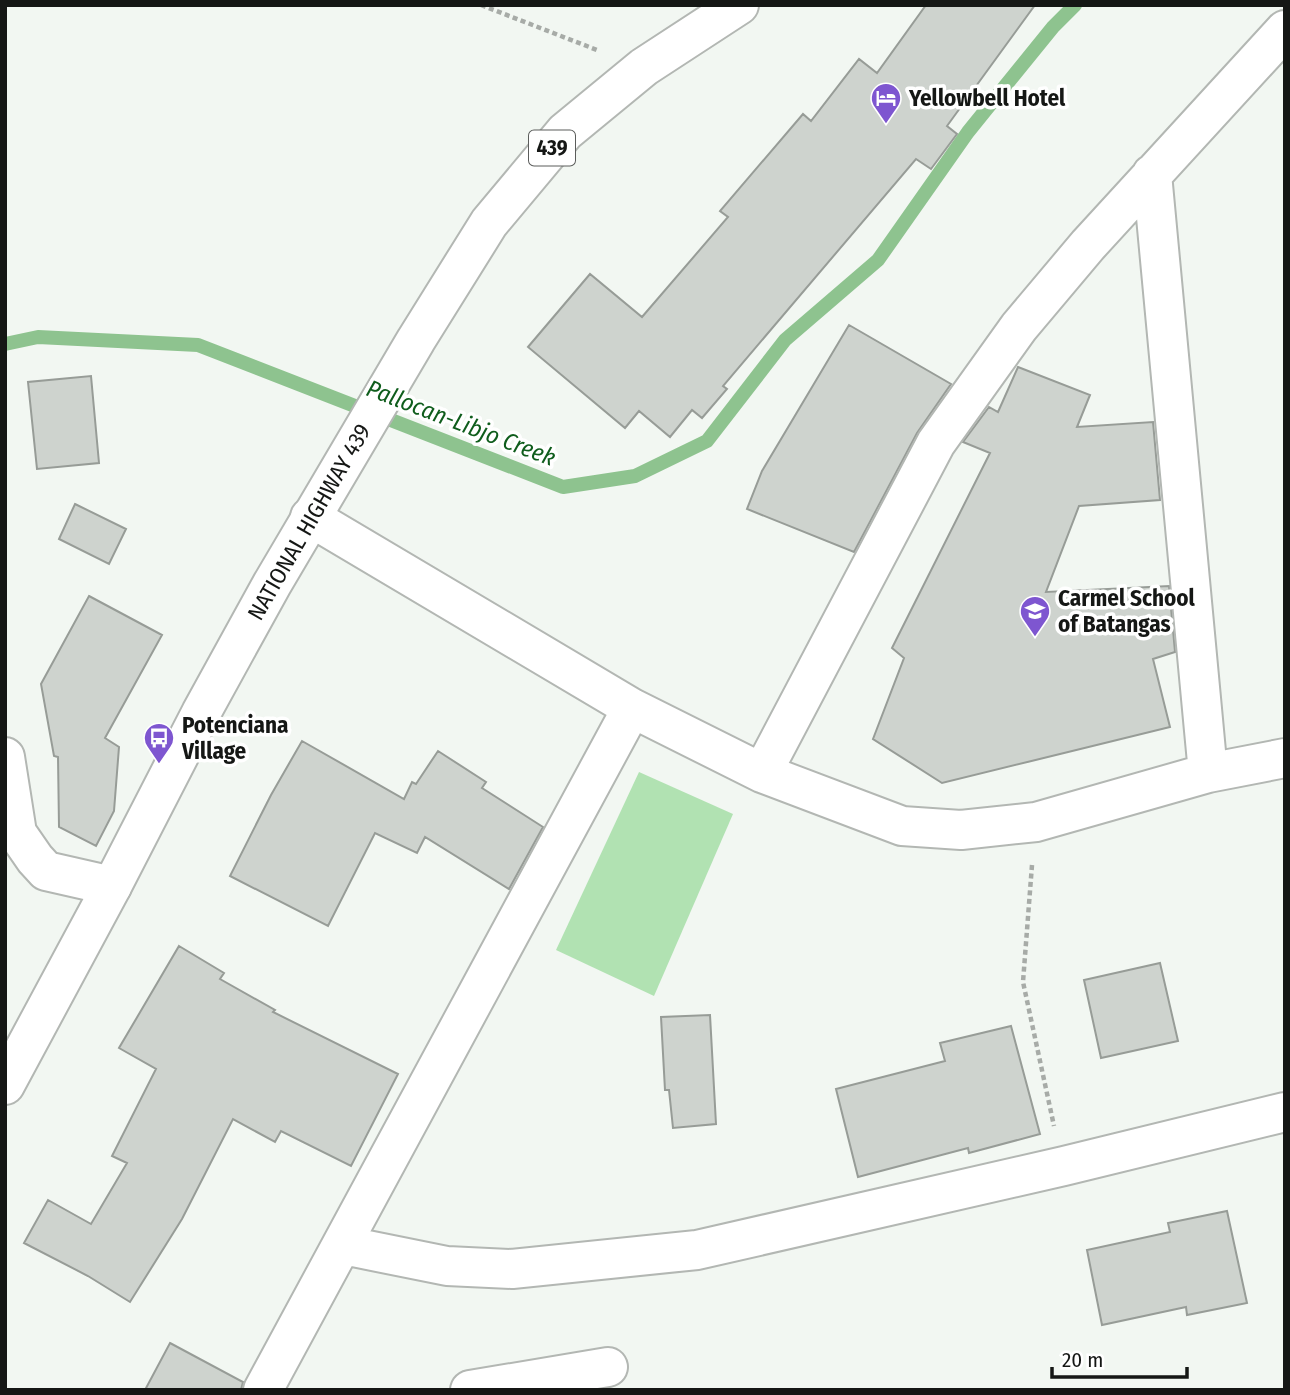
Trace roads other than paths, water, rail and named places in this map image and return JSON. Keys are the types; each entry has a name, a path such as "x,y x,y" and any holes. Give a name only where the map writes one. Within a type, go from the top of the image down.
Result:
{"street":[{"name":"NATIONAL HIGHWAY 439","path":"5,1085 201,713 310,517 489,223 565,132 644,68 738,5"},
{"path":"762,773 936,443 1019,327 1152,173 1285,30"},
{"path":"1152,173 1208,773"},
{"path":"310,517 632,708 762,773 902,826 961,831 1036,822 1208,773 1285,758"},
{"path":"272,1388 343,1245 632,708"},
{"path":"5,757 17,833 35,859 46,871 112,886"},
{"path":"343,1245 447,1266 512,1269 696,1250 1064,1166 1285,1112"},
{"path":"470,1390 608,1367"}],"waterway":[{"name":"Pallocan-Libjo Creek","path":"5,344 38,337 198,345 563,487 635,476 707,441 785,340 878,260 968,132 1053,27 1075,5"}],"place":[{"name":"Yellowbell Hotel","path":"886,125"},
{"name":"Carmel School of Batangas","path":"1035,638"},
{"name":"Potenciana Village","path":"159,765"}]}
